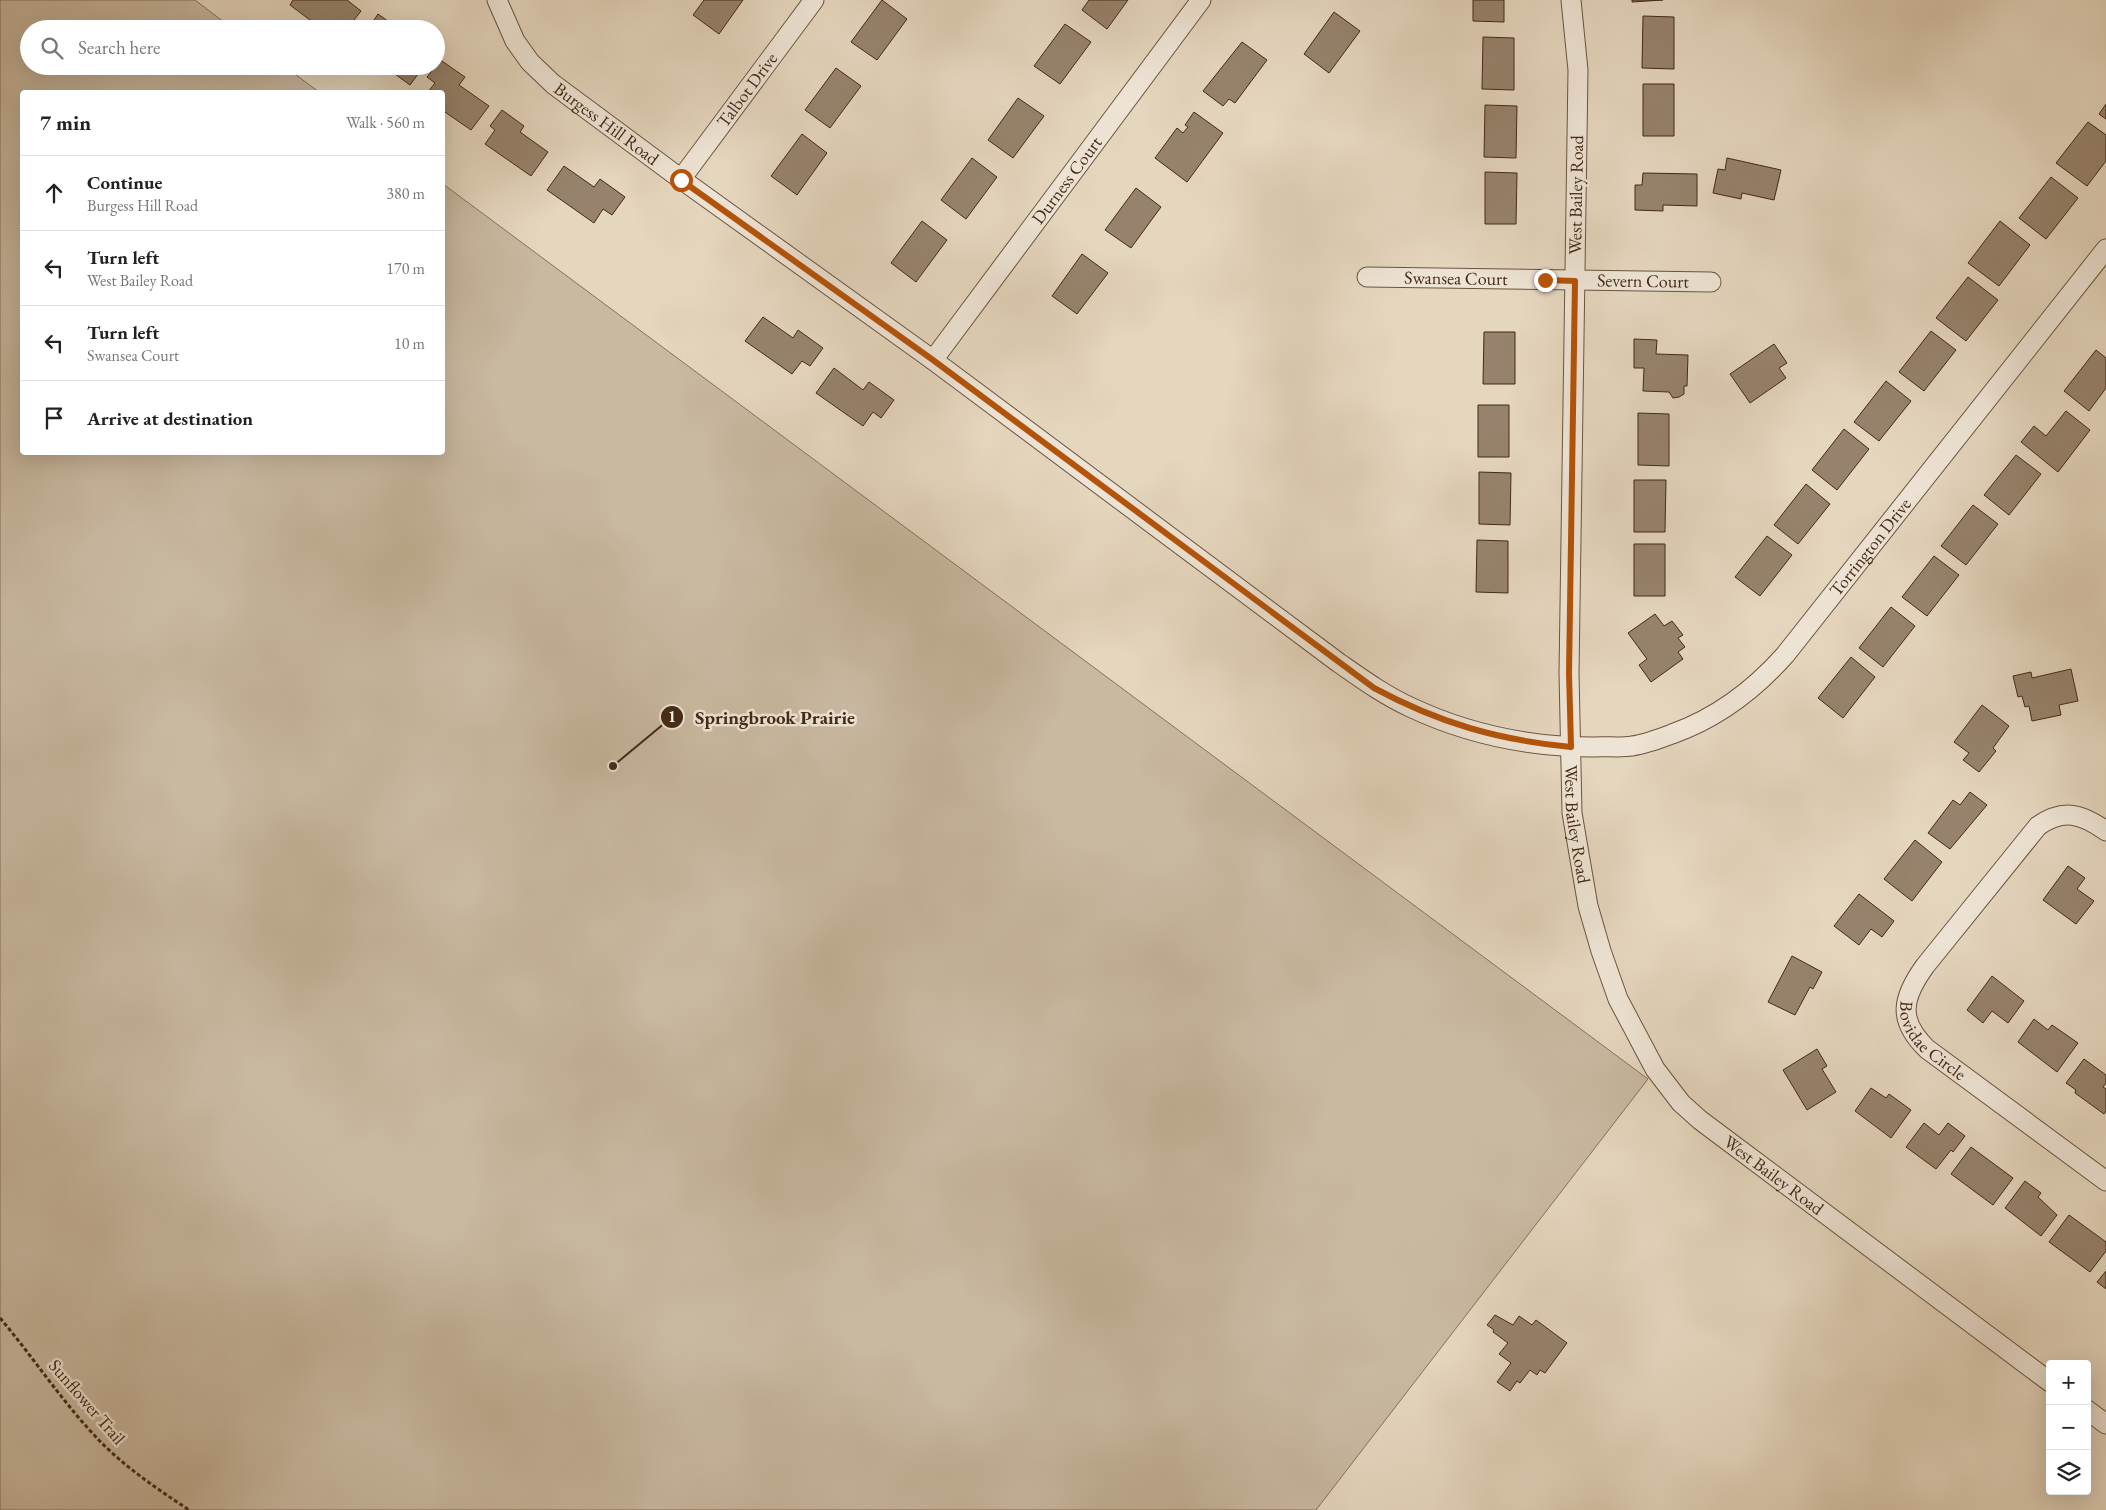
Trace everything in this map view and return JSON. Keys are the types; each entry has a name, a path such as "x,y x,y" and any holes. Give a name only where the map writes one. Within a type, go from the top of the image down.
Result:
{"street":[{"name":"Burgess Hill Road","path":"498,0 515,41 530,62 553,84 681,180 933,360 1374,688 1409,707 1476,731 1533,743 1571,747"},
{"name":"Talbot Drive","path":"681,180 814,0"},
{"name":"Durness Court","path":"933,360 1201,0"},
{"name":"West Bailey Road","path":"1571,0 1578,70 1569,673 1572,813 1588,906 1601,950 1618,999 1634,1033 1655,1069 1676,1097 1700,1120 2046,1379"},
{"name":"Torrington Drive","path":"1571,747 1631,746 1652,742 1716,715 1749,691 1785,654 2106,249"},
{"name":"Swansea Court","path":"1367,277 1575,281"},
{"name":"Severn Court","path":"1575,281 1711,282"},
{"name":"Bovidae Circle","path":"2106,831 2091,820 2080,816 2067,815 2053,817 2038,826 1914,980 1906,1008 1907,1022 1927,1049 2106,1181"},
{"path":"2091,1413 2106,1424"}],"path":[{"name":"Sunflower Trail","path":"0,1318 96,1438 143,1479 189,1510"}],"shaded area":[{"path":"0,0 195,0 221,20 20,20 20,75 296,75 316,90 20,90 20,455 445,455 445,185 1648,1079 1316,1510 0,1510"}],"building":[{"path":"293,0 347,0 361,11 354,20 310,20 290,5"},
{"path":"704,0 743,0 719,34 693,15"},
{"path":"882,0 907,19 877,60 851,42"},
{"path":"1089,0 1128,0 1107,29 1082,10"},
{"path":"1473,0 1504,0 1504,22 1473,21"},
{"path":"1632,0 1663,0 1632,2"},
{"path":"1334,12 1360,31 1329,73 1304,54"},
{"path":"378,14 386,20 374,20"},
{"path":"1643,16 1674,17 1674,69 1642,68"},
{"path":"1065,24 1091,42 1060,84 1034,66"},
{"path":"1483,37 1514,38 1514,90 1482,89"},
{"path":"1242,42 1267,60 1235,103 1229,99 1223,106 1203,91"},
{"path":"445,63 465,77 459,85 489,106 471,130 445,112 445,90 430,90 435,83 427,77 429,75 445,75"},
{"path":"836,68 861,86 830,128 805,110"},
{"path":"396,75 417,75 410,85"},
{"path":"1643,84 1674,84 1674,136 1643,136"},
{"path":"1018,98 1044,116 1013,158 988,140"},
{"path":"2106,104 2106,119 2099,114"},
{"path":"1485,105 1517,106 1516,158 1484,157"},
{"path":"502,110 524,126 520,132 548,152 531,176 485,144 495,130 490,126"},
{"path":"1194,112 1223,133 1187,182 1155,158 1177,128 1183,133 1188,127 1185,125"},
{"path":"2088,122 2106,135 2106,161 2087,186 2056,163"},
{"path":"802,134 827,153 797,195 771,176"},
{"path":"972,158 997,177 966,219 941,200"},
{"path":"1727,158 1781,170 1774,200 1742,193 1741,199 1713,193 1718,169 1725,170"},
{"path":"564,166 594,187 600,179 625,197 612,215 603,209 594,223 547,190"},
{"path":"1485,172 1517,173 1516,224 1485,224"},
{"path":"1643,173 1697,174 1697,206 1663,205 1663,211 1635,210 1635,185 1642,185"},
{"path":"2051,177 2078,198 2046,239 2019,218"},
{"path":"1136,188 1161,207 1131,248 1105,230"},
{"path":"922,221 947,240 916,282 891,263"},
{"path":"2000,221 2030,245 1999,286 1968,263"},
{"path":"1082,254 1108,273 1077,314 1052,296"},
{"path":"1968,277 1998,300 1966,341 1936,318"},
{"path":"763,317 793,338 798,330 823,348 810,366 802,361 792,374 745,341"},
{"path":"1931,331 1956,350 1924,391 1899,372"},
{"path":"1484,332 1515,332 1515,384 1483,384"},
{"path":"1634,339 1657,340 1656,354 1688,355 1687,386 1684,386 1684,394 1673,398 1669,392 1643,391 1644,368 1634,368"},
{"path":"1774,344 1787,363 1779,368 1786,378 1750,403 1730,374"},
{"path":"2096,350 2106,358 2106,388 2089,411 2064,391"},
{"path":"834,368 863,390 869,382 894,400 881,418 873,412 863,426 816,393"},
{"path":"1886,381 1911,401 1879,441 1854,422"},
{"path":"1478,405 1509,405 1509,457 1478,457"},
{"path":"2066,411 2090,430 2058,472 2021,442 2034,426 2046,436"},
{"path":"1638,413 1669,414 1669,466 1638,465"},
{"path":"1844,429 1869,449 1837,490 1812,470"},
{"path":"2016,455 2041,474 2009,515 1984,495"},
{"path":"1479,472 1511,473 1510,525 1479,524"},
{"path":"1634,480 1666,480 1665,532 1634,532"},
{"path":"1806,484 1830,504 1798,544 1774,525"},
{"path":"1973,505 1998,524 1966,565 1941,546"},
{"path":"1767,536 1792,555 1760,596 1735,577"},
{"path":"1477,540 1508,541 1508,593 1476,592"},
{"path":"1634,544 1665,544 1665,596 1634,596"},
{"path":"1934,556 1959,575 1927,616 1902,597"},
{"path":"1891,607 1915,626 1883,667 1859,648"},
{"path":"1655,614 1664,626 1672,621 1683,635 1678,638 1685,647 1678,652 1683,659 1651,682 1639,665 1647,659 1628,633"},
{"path":"1851,657 1875,677 1843,718 1818,698"},
{"path":"2071,669 2078,701 2059,705 2061,715 2032,721 2029,706 2025,707 2022,696 2018,697 2013,676 2031,672 2032,678"},
{"path":"1982,705 2009,726 1993,748 1996,751 1979,772 1963,760 1969,753 1954,742"},
{"path":"1970,792 1987,805 1950,849 1928,833 1953,800 1960,805"},
{"path":"1915,840 1942,862 1912,901 1884,879"},
{"path":"2068,866 2085,878 2077,889 2094,901 2076,924 2043,900"},
{"path":"1859,894 1894,921 1882,937 1871,929 1859,945 1834,926"},
{"path":"1792,956 1822,972 1813,989 1810,987 1795,1015 1768,1002"},
{"path":"1992,976 2024,1001 2008,1023 1992,1011 1983,1023 1967,1010"},
{"path":"2034,1019 2048,1030 2052,1025 2078,1043 2057,1072 2018,1042"},
{"path":"1817,1049 1827,1066 1822,1069 1836,1092 1807,1110 1783,1070"},
{"path":"2084,1059 2106,1075 2106,1083 2103,1087 2106,1089 2106,1111 2104,1114 2075,1093 2076,1090 2066,1083"},
{"path":"1871,1088 1886,1098 1889,1094 1911,1110 1891,1138 1855,1111"},
{"path":"1924,1123 1939,1135 1948,1123 1965,1136 1953,1152 1951,1150 1936,1169 1906,1147"},
{"path":"1971,1147 2013,1178 1993,1205 1951,1174"},
{"path":"2025,1181 2041,1193 2038,1197 2057,1215 2041,1236 2005,1208"},
{"path":"2069,1215 2106,1242 2106,1251 2090,1272 2049,1242"},
{"path":"2106,1271 2106,1289 2097,1282"},
{"path":"1495,1315 1513,1325 1519,1316 1532,1325 1536,1320 1567,1343 1545,1373 1540,1370 1537,1375 1530,1370 1520,1383 1517,1381 1510,1391 1497,1382 1511,1363 1499,1354 1508,1343 1487,1325"}],"place":[{"name":"Springbrook Prairie","path":"613,766"}],"route":[{"path":"681,180 933,360 1374,688 1409,707 1476,731 1508,739 1571,747 1569,673 1575,281 1545,280"}]}
